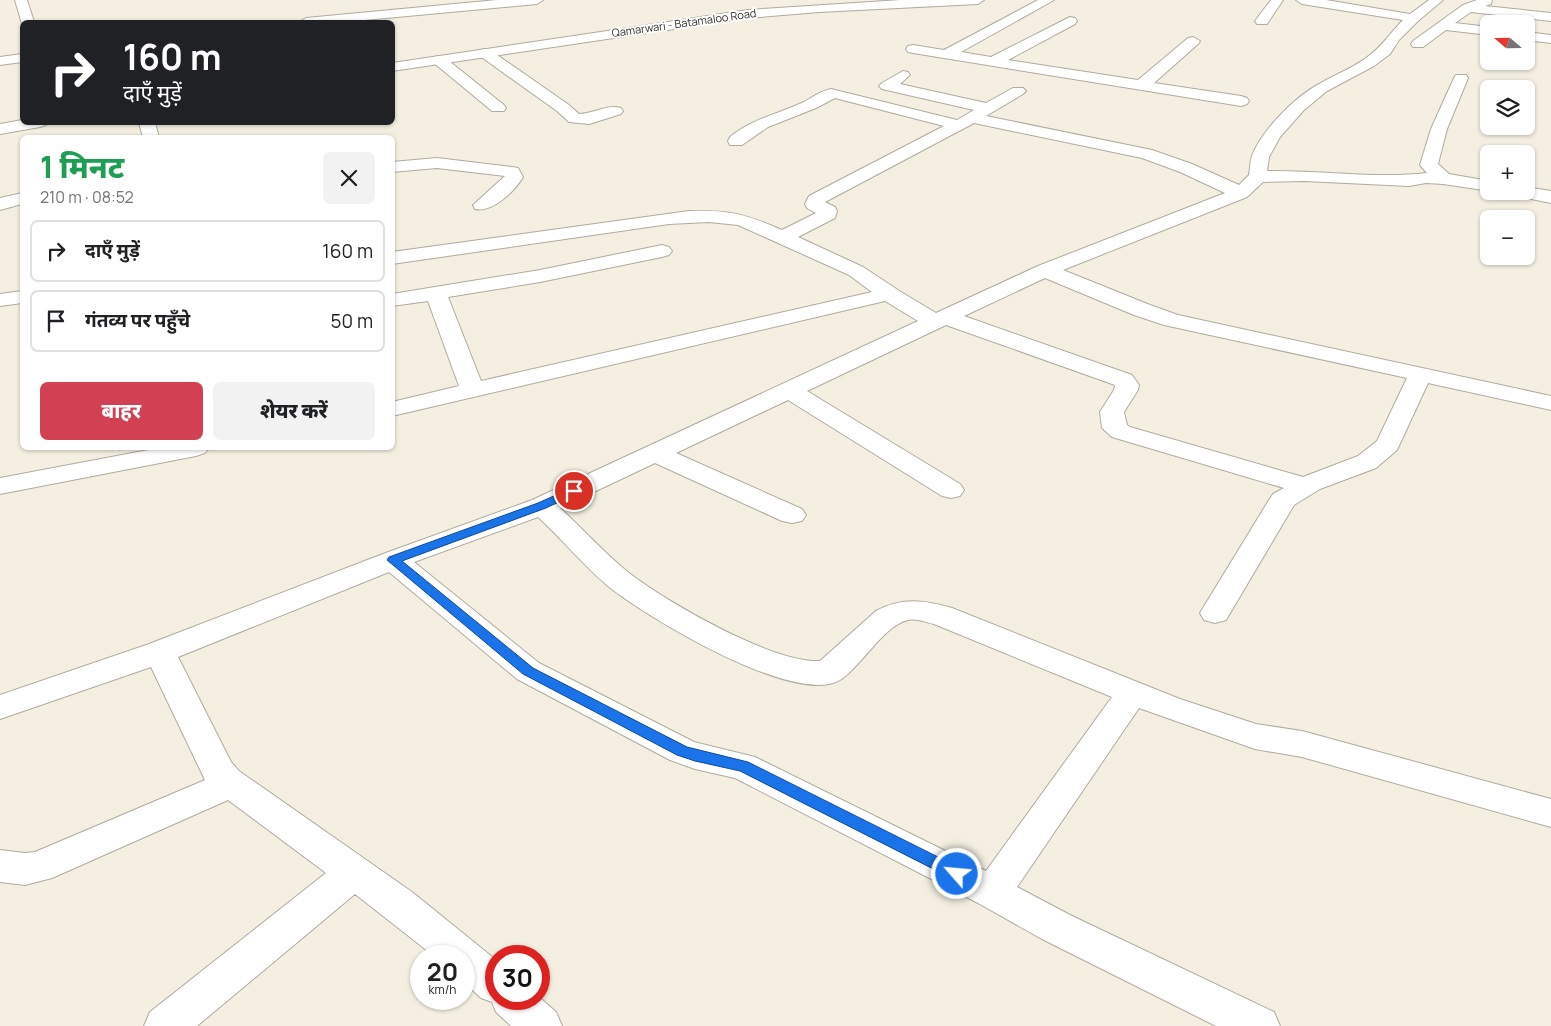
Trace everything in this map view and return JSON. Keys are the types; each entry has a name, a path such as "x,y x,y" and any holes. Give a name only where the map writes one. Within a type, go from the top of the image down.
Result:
{"street":[{"path":"21,0 27,20"},
{"path":"327,20 536,0"},
{"name":"Qamarwari - Batamaloo Road","path":"395,61 761,7 897,0"},
{"name":"Qamarwari - Batamaloo Road","path":"395,67 785,10 978,0"},
{"path":"947,54 1048,0"},
{"path":"1262,21 1277,0"},
{"path":"1302,0 1413,18"},
{"path":"1249,185 1260,157 1273,135 1298,107 1322,88 1369,63 1385,51 1393,38 1413,18 1437,0"},
{"path":"1418,44 1468,8 1488,0"},
{"path":"1468,8 1551,17"},
{"path":"994,61 1070,21"},
{"path":"1444,26 1480,30"},
{"path":"1535,37 1551,39"},
{"path":"1142,85 1192,41"},
{"path":"913,48 1241,100"},
{"path":"485,53 563,108 575,119 589,119 615,111"},
{"path":"0,61 20,58"},
{"path":"439,60 498,108"},
{"path":"903,75 887,86 989,108"},
{"path":"1443,179 1429,165 1439,129 1460,78"},
{"path":"782,238 828,214 828,211 814,204 816,200 966,121 1018,91"},
{"path":"736,141 753,127 810,105 831,93 966,121 1153,155 1186,168 1249,185"},
{"path":"0,123 20,119"},
{"path":"0,129 23,125"},
{"path":"395,167 437,163 512,172 514,177 511,182 482,205"},
{"path":"0,707 160,652 393,560 542,506 1045,270 1249,185 1304,176 1409,181 1426,178 1480,185"},
{"path":"1535,194 1551,197"},
{"path":"0,204 20,199"},
{"path":"395,258 626,225 710,216 729,216 743,220 856,271 889,294 941,320 1124,380 1127,385 1126,390 1112,412 1115,428 1121,432 1306,486"},
{"path":"395,300 540,276 662,250"},
{"path":"1045,270 1142,310 1172,320 1551,403"},
{"path":"436,293 472,390"},
{"path":"395,407 889,294"},
{"path":"0,300 20,297"},
{"path":"1215,613 1283,500 1306,486 1367,462 1388,445 1420,375"},
{"path":"789,390 951,490"},
{"path":"0,486 186,450"},
{"path":"655,453 792,515"},
{"path":"542,506 621,581 716,638 762,662 797,671 818,674 828,672 887,617 904,610 941,615 1168,707 1255,736 1302,744 1551,812"},
{"path":"393,560 528,671 682,751 695,756 743,766 992,892 1233,1020"},
{"path":"160,652 218,770 231,784 354,873 447,945"},
{"path":"992,892 1132,692"},
{"path":"0,866 25,869 39,867 231,784"},
{"path":"166,1026 354,873"},
{"path":"475,968 485,976"},
{"path":"523,1010 541,1026"}],"route":[{"path":"574,491 542,506 393,560 528,671 682,751 695,756 743,766 957,874"}]}
